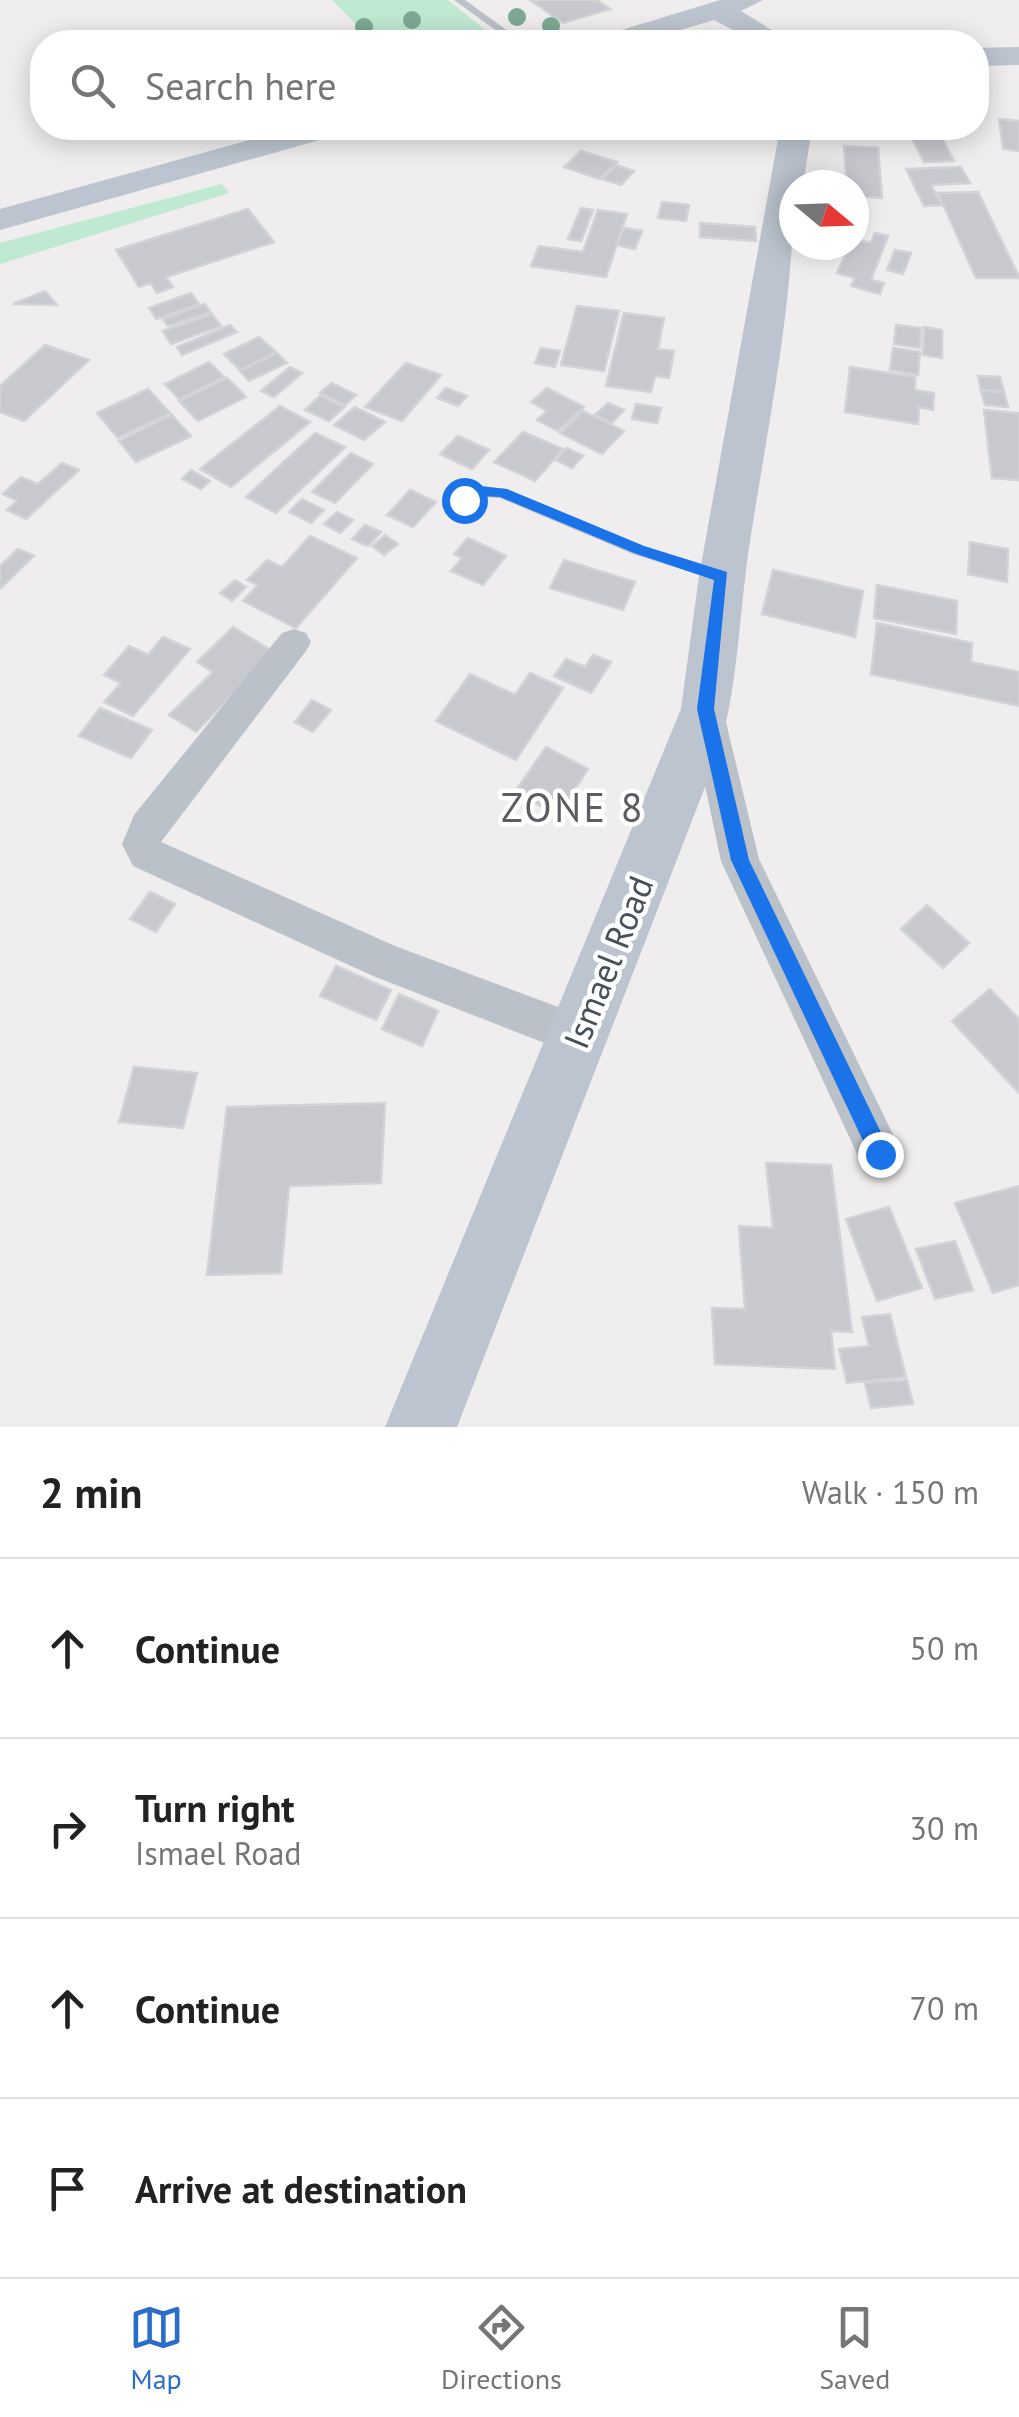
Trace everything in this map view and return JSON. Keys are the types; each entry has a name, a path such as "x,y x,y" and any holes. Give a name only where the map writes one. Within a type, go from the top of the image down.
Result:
{"street":[{"path":"651,30 749,0"},
{"path":"716,10 754,30"},
{"path":"989,57 1019,56"},
{"path":"0,220 285,140"},
{"name":"Ismael Road","path":"422,1427 694,751 706,709 722,576 794,140"},
{"path":"0,198 40,211"},
{"path":"294,642 147,826 141,844 146,854 387,962 578,1035"},
{"path":"706,709 740,860 880,1154"}],"lane":[{"path":"459,0 501,30"},
{"path":"464,500 480,491 502,492 639,550 722,576"}],"green space":[{"path":"332,0 448,0 485,30 362,30"},
{"path":"222,184 229,193 0,264 0,243"}],"building":[{"path":"530,0 597,0 610,9 563,23"},
{"path":"999,119 1019,121 1019,151 1003,149"},
{"path":"913,140 943,140 954,161 924,162"},
{"path":"844,146 878,148 882,198 869,197 869,170 846,170"},
{"path":"581,151 617,162 600,179 564,167"},
{"path":"616,165 634,171 621,185 602,179"},
{"path":"961,167 970,183 931,185 942,205 924,206 906,169"},
{"path":"978,192 1019,278 976,278 938,193"},
{"path":"662,202 689,205 686,221 658,218"},
{"path":"581,208 593,210 581,241 568,239"},
{"path":"248,209 274,242 166,277 173,287 157,293 151,283 139,287 116,250"},
{"path":"598,210 627,214 606,277 531,266 539,246 583,252"},
{"path":"700,223 755,227 756,241 700,237"},
{"path":"624,228 642,231 635,249 617,245"},
{"path":"875,233 888,236 871,280 884,283 880,294 851,286 855,278 837,273 843,260 869,260"},
{"path":"895,250 911,253 903,274 887,270"},
{"path":"45,291 57,305 13,304"},
{"path":"191,293 199,304 156,319 149,308"},
{"path":"205,304 210,312 168,326 163,319"},
{"path":"577,306 619,311 604,371 561,365"},
{"path":"624,313 664,318 658,349 674,351 669,378 655,376 651,392 606,386"},
{"path":"212,314 221,326 171,344 163,331"},
{"path":"230,325 237,332 182,355 177,347"},
{"path":"896,325 921,328 920,348 894,344"},
{"path":"924,327 942,330 942,358 923,355"},
{"path":"259,337 276,352 240,370 224,354"},
{"path":"45,345 89,360 24,421 0,412 0,386"},
{"path":"541,348 560,351 555,367 535,363"},
{"path":"893,348 920,352 918,375 890,370"},
{"path":"277,353 287,363 249,381 240,371"},
{"path":"209,362 224,377 179,399 165,384"},
{"path":"406,363 441,375 402,421 365,407"},
{"path":"290,367 302,373 274,397 261,391"},
{"path":"850,367 915,377 915,390 934,393 933,410 919,407 918,424 845,412"},
{"path":"978,376 1000,377 1004,392 981,390"},
{"path":"227,378 246,397 198,421 179,401"},
{"path":"332,383 356,395 345,405 320,393"},
{"path":"446,388 467,396 458,406 437,398"},
{"path":"547,388 584,407 558,431 537,420 547,411 531,402"},
{"path":"148,389 170,413 118,438 97,413"},
{"path":"981,391 1004,392 1008,407 985,405"},
{"path":"320,396 344,407 329,421 305,410"},
{"path":"608,403 624,410 612,423 595,415"},
{"path":"636,404 661,408 657,423 632,419"},
{"path":"280,406 310,422 231,487 200,469"},
{"path":"355,407 385,422 364,440 334,425"},
{"path":"984,410 1019,413 1019,480 992,478"},
{"path":"583,411 624,431 602,454 560,433"},
{"path":"172,415 191,436 136,462 119,441"},
{"path":"523,432 563,449 535,481 494,462"},
{"path":"315,433 345,447 276,513 246,497"},
{"path":"458,436 489,450 472,469 440,454"},
{"path":"567,448 583,456 572,468 556,460"},
{"path":"351,453 373,464 335,503 312,492"},
{"path":"62,463 79,470 26,519 7,510 17,501 3,494 21,477 38,484"},
{"path":"191,470 210,481 201,489 182,479"},
{"path":"410,490 436,502 413,527 387,515"},
{"path":"302,499 324,510 311,523 289,512"},
{"path":"337,512 353,520 340,533 324,524"},
{"path":"365,525 381,532 368,546 352,539"},
{"path":"385,535 398,544 384,555 372,546"},
{"path":"310,536 357,558 296,628 243,601 258,585 247,580 267,560 282,567"},
{"path":"468,538 506,556 483,585 451,571 462,558 454,554"},
{"path":"970,542 1008,549 1007,582 968,574"},
{"path":"18,549 34,556 0,589 0,566"},
{"path":"564,560 635,582 623,610 550,588"},
{"path":"773,570 863,591 855,637 762,614"},
{"path":"235,580 246,587 232,601 220,593"},
{"path":"877,585 957,601 956,634 874,618"},
{"path":"877,623 972,643 971,662 1019,672 1019,706 871,674"},
{"path":"233,627 274,652 196,732 169,715 213,672 197,662"},
{"path":"163,637 190,649 133,716 104,702 121,683 104,675 129,646 148,655"},
{"path":"593,655 611,662 591,693 554,676 566,659 585,667"},
{"path":"530,673 563,688 516,760 436,721 470,674 515,695"},
{"path":"312,700 331,710 313,732 295,722"},
{"path":"100,708 152,730 131,758 79,736"},
{"path":"546,747 588,769 558,815 515,792"},
{"path":"150,892 175,904 156,932 130,919"},
{"path":"927,905 969,943 943,968 901,929"},
{"path":"336,966 391,990 376,1020 320,996"},
{"path":"990,989 1019,1019 1019,1093 952,1021"},
{"path":"399,994 438,1011 422,1046 382,1029"},
{"path":"134,1067 197,1073 183,1128 119,1122"},
{"path":"385,1103 381,1183 289,1186 281,1273 207,1275 227,1107"},
{"path":"766,1163 831,1165 852,1332 831,1331 835,1369 715,1364 712,1308 745,1309 739,1226 773,1228"},
{"path":"1019,1186 1019,1285 993,1293 955,1203"},
{"path":"889,1207 922,1288 877,1301 846,1219"},
{"path":"955,1241 973,1290 935,1299 916,1249"},
{"path":"890,1314 906,1377 847,1383 839,1349 869,1346 862,1317"},
{"path":"907,1380 913,1404 871,1408 865,1383"}],"district":[{"name":"ZONE 8","path":"573,807"}],"route":[{"path":"464,500 480,491 502,492 639,550 722,576 706,709 740,860 880,1154"}]}
